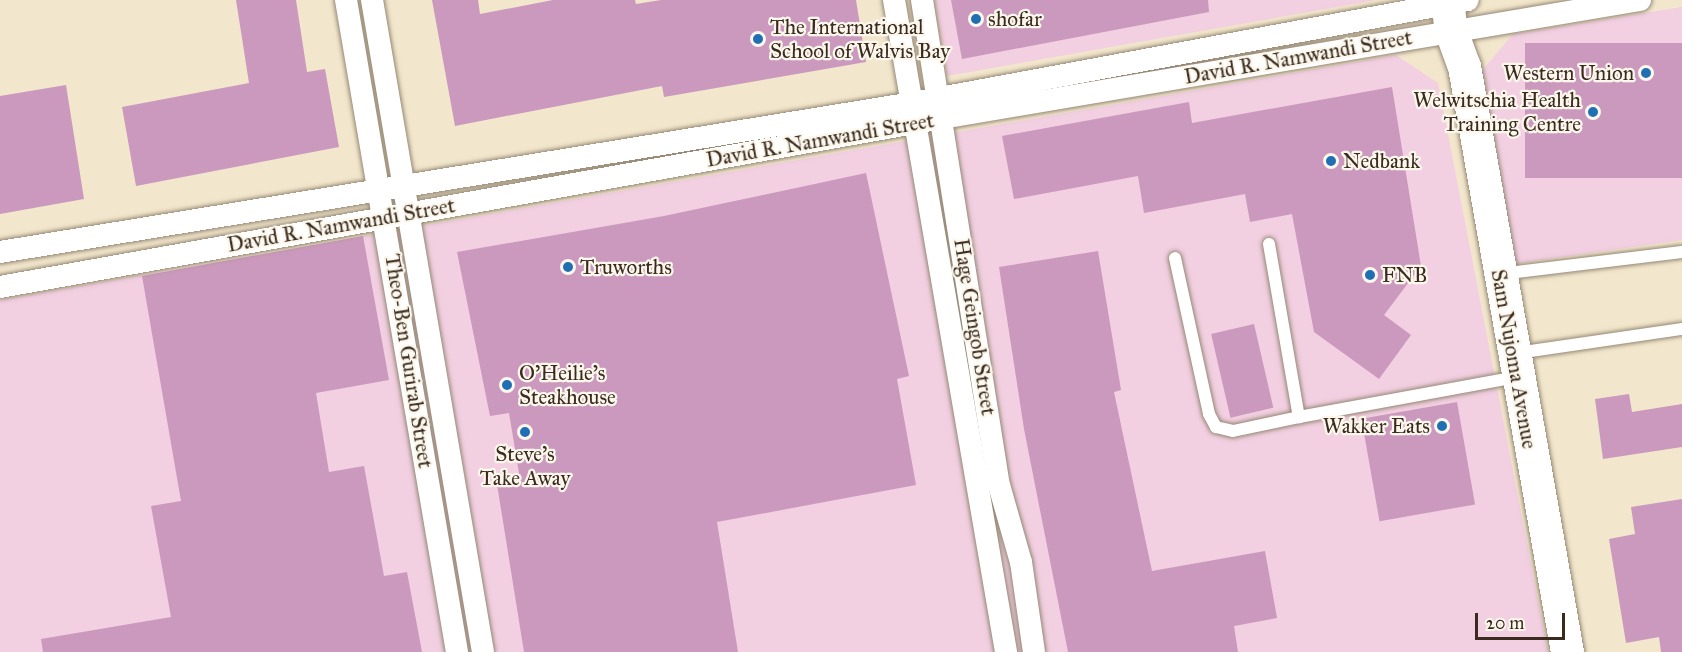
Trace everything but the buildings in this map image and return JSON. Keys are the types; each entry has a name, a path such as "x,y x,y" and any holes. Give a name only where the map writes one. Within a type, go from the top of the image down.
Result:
{"main road":[{"name":"Sam Nujoma Avenue","path":"1459,10 1464,66 1514,365 1567,652"}],"street":[{"name":"Theo-Ben Gurirab Street","path":"346,0 457,652"},
{"name":"Theo-Ben Gurirab Street","path":"372,0 410,212 483,652"},
{"name":"Hage Geingob Street","path":"894,0 1006,652"},
{"name":"Hage Geingob Street","path":"922,0 941,108 999,485 1021,562 1034,652"},
{"name":"David R. Namwandi Street","path":"0,287 410,212 914,113 1459,10 1641,0"},
{"name":"David R. Namwandi Street","path":"0,252 404,186 914,113"}],"lane":[{"path":"1269,244 1299,417"},
{"path":"1499,275 1682,252"},
{"path":"1175,258 1209,414 1216,427 1233,431 1514,365 1682,329"}],"shaded area":[{"path":"934,0 1376,0 947,76"},
{"path":"1682,7 1682,240 1508,265 1480,73 1513,34"},
{"path":"1396,55 1438,83 1548,652 0,652 0,300"}],"place":[{"name":"shofar","path":"976,19"},
{"name":"The International School of Walvis Bay","path":"758,39"},
{"name":"Western Union","path":"1646,73"},
{"name":"Welwitschia Health Training Centre","path":"1593,112"},
{"name":"Nedbank","path":"1331,161"},
{"name":"Truworths","path":"568,267"},
{"name":"FNB","path":"1370,275"},
{"name":"O'Heilie's Steakhouse","path":"507,385"},
{"name":"Wakker Eats","path":"1442,426"},
{"name":"Steve's Take Away","path":"525,432"}]}
